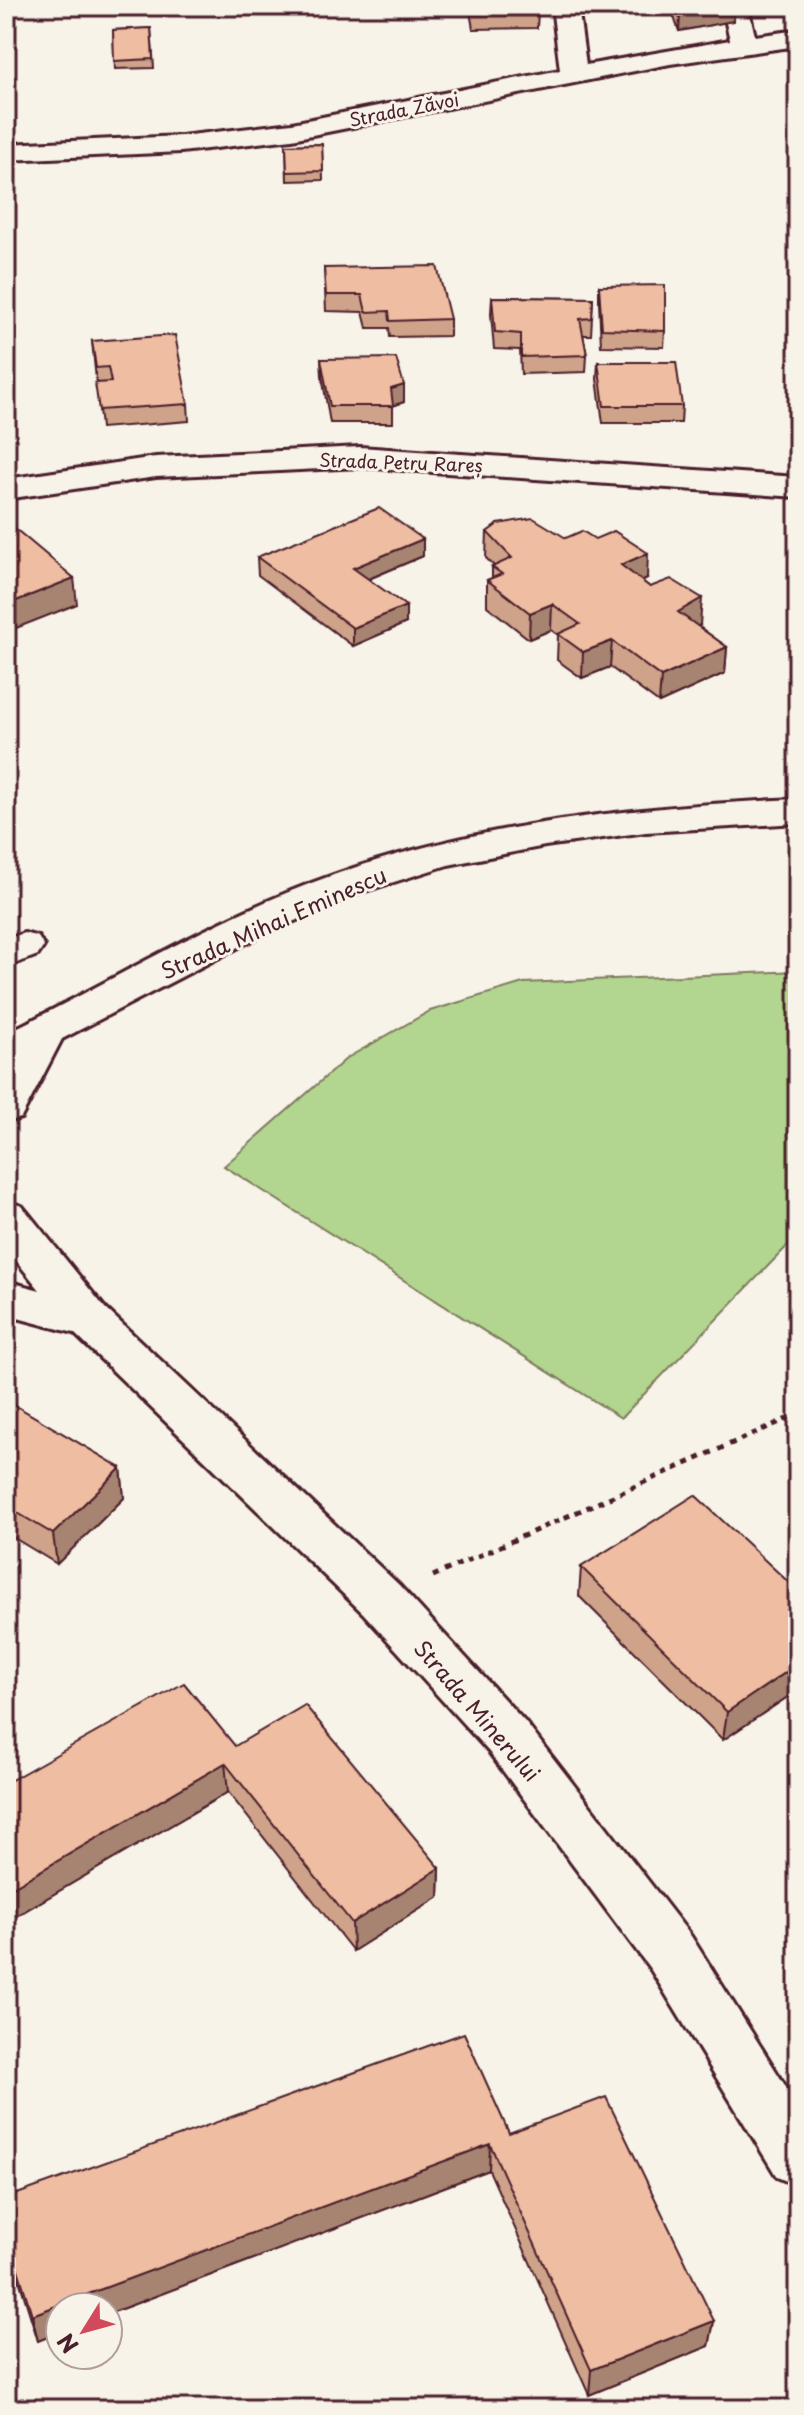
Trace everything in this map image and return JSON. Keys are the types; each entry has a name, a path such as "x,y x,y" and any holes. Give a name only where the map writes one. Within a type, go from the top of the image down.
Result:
{"street":[{"path":"565,6 574,76"},
{"path":"735,6 744,45"},
{"name":"Strada Zăvoi","path":"6,152 181,144 292,131 574,76 798,38"},
{"name":"Strada Petru Rareș","path":"6,489 156,467 360,457 798,487"},
{"name":"Strada Mihai Eminescu","path":"6,1050 209,946 304,903 395,867 500,843 660,819 798,811"},
{"path":"6,1108 45,1032"},
{"name":"Strada Minerului","path":"6,1217 89,1320 381,1599 507,1737 671,1953 798,2158"},
{"name":"Strada Minerului","path":"6,1298 89,1320"}],"path":[{"path":"381,1599 798,1414"}],"green space":[{"path":"798,971 798,1235 621,1418 224,1166 347,1058 430,1011 523,983"}],"building":[{"path":"472,6 536,6 538,12 473,14"},
{"path":"676,6 733,6 680,16"},
{"path":"151,28 153,59 114,61 113,30"},
{"path":"322,144 323,171 287,172 286,145"},
{"path":"437,266 450,319 390,321 389,311 366,312 362,295 326,295 324,268"},
{"path":"665,285 665,331 602,329 599,286"},
{"path":"492,297 593,298 592,318 580,319 587,355 521,357 521,334 495,332"},
{"path":"175,335 188,404 99,410 95,383 111,382 108,367 96,368 92,341"},
{"path":"396,358 404,385 391,389 393,406 330,406 321,359"},
{"path":"598,362 676,362 682,406 604,406"},
{"path":"379,508 423,539 353,568 406,606 353,628 257,557"},
{"path":"533,518 566,538 582,531 595,539 614,531 648,553 621,565 650,587 671,579 702,598 678,612 727,647 661,677 612,641 583,652 558,634 580,624 552,604 530,613 487,580 502,574 492,567 512,558 487,532 498,524"},
{"path":"6,521 74,578 6,605"},
{"path":"6,1400 121,1468 53,1534 6,1506"},
{"path":"695,1495 798,1591 798,1664 727,1712 581,1567"},
{"path":"184,1683 235,1746 305,1705 440,1868 352,1923 225,1763 6,1891 6,1783"},
{"path":"464,2033 509,2133 606,2097 714,2321 591,2370 490,2144 96,2291 44,2291 44,2311 32,2315 6,2230 6,2198"}]}
